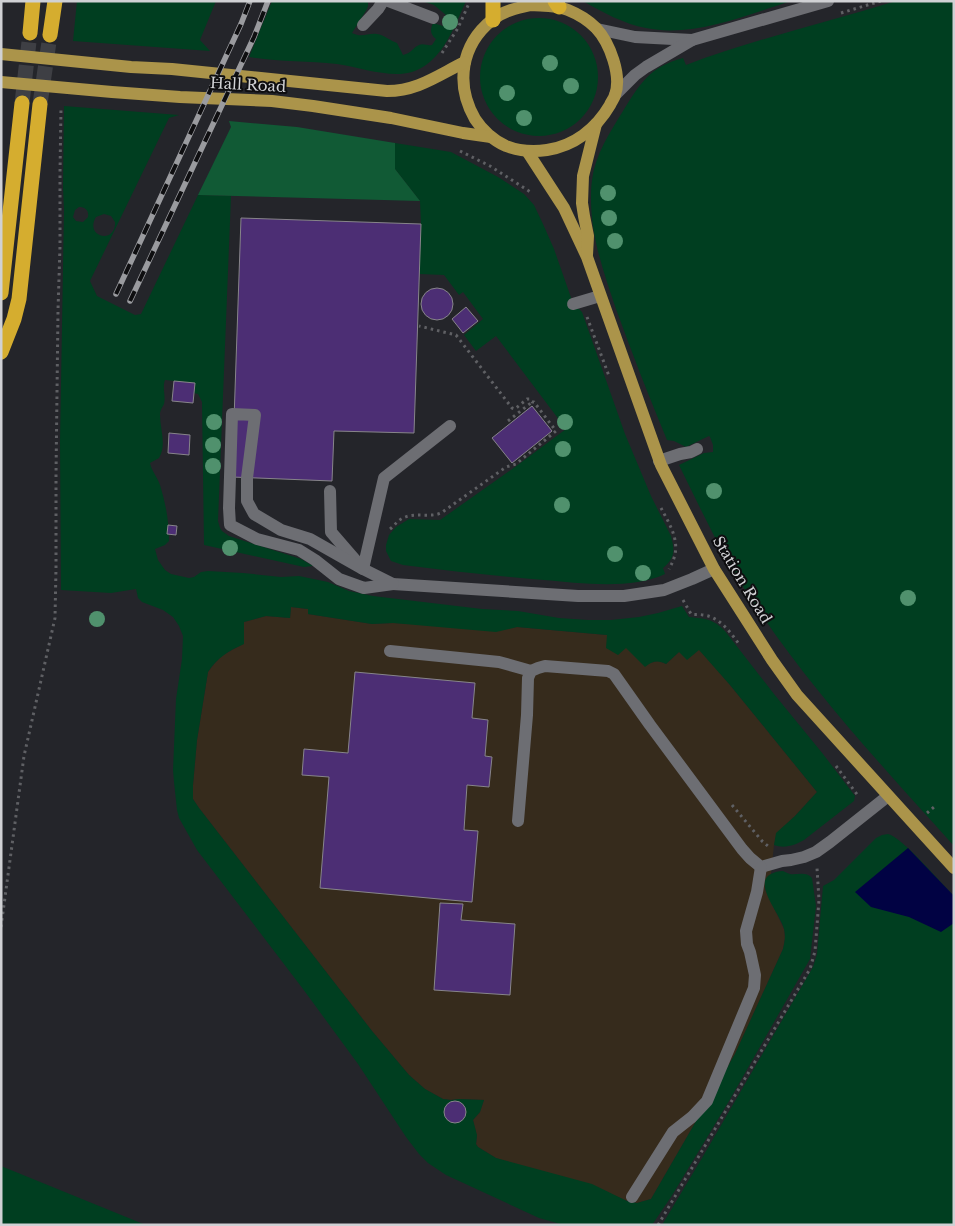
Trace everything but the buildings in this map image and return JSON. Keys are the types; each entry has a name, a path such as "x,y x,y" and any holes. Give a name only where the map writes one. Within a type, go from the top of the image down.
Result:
{"highway":[{"path":"30,33 33,1"},
{"path":"50,35 55,1"},
{"path":"493,1 493,20"},
{"path":"1,293 22,103"},
{"path":"1,352 14,319 20,288 40,104"}],"main road":[{"path":"557,4 598,29 612,52 618,77 616,95 596,124 575,142 563,147 544,150 528,151 515,149 504,145 492,137 476,120 467,102 463,85 465,62 475,38 493,20 511,10 531,5 557,4"},
{"name":"Hall Road","path":"1,54 185,70 379,91 394,91 416,87 465,62"},
{"name":"Hall Road","path":"1,82 180,97 266,100 339,109 492,137"},
{"name":"Station Road","path":"587,257 588,236 582,203 583,176 596,124"},
{"name":"Station Road","path":"528,151 564,208 587,257 659,461 714,569 772,660 797,695 954,868"}],"street":[{"path":"363,24 380,7 383,1"},
{"path":"388,1 433,18"},
{"path":"616,95 635,75 646,67 692,40 828,1"},
{"path":"598,29 635,37 692,40"},
{"path":"578,302 600,296"},
{"path":"393,584 310,539 281,530 254,514 246,502 255,415 232,414 230,525 257,540 299,550 339,579 364,588 393,584 560,595 634,595 664,590 714,569"},
{"path":"363,569 384,478 450,426"},
{"path":"659,461 697,449"},
{"path":"330,491 331,532 363,569"},
{"path":"390,651 499,662 531,671 544,666 608,671 614,674 735,839 750,858 761,867"},
{"path":"518,822 527,716 528,678 531,671"},
{"path":"761,867 812,854 888,796"},
{"path":"632,1197 673,1132 692,1117 707,1100 754,988 755,975 747,944 746,931 757,892 761,867"}],"path":[{"path":"438,58 458,28 470,1"},
{"path":"1,927 24,756 55,618 61,107"},
{"path":"455,149 490,166 536,197"},
{"path":"578,302 611,380"},
{"path":"372,527 389,529 407,516 439,514 506,467 516,464 556,432 555,428 530,399 527,399 516,409 513,409 456,334 419,326"},
{"path":"508,421 532,402"},
{"path":"659,504 675,537 675,557 669,569 688,612 705,615 717,620 740,645"},
{"path":"830,759 858,794 860,799 858,802"},
{"path":"709,804 723,795 730,804 736,807 764,844 775,850"},
{"path":"658,1225 812,964 815,951 819,889 818,870 812,854"}],"shaded area":[{"path":"291,607 308,609 308,614 372,624 517,627 607,635 650,663 658,661 666,664 679,652 699,649 817,792 777,833 774,845 771,874 768,876 765,889 784,929 783,949 735,1054 651,1199 637,1203 627,1201 496,1158 478,1147 473,1120 480,1112 484,1100 443,1099 425,1089 409,1075 372,1031 193,799 197,740 208,672 223,655 243,644 244,622 266,616 290,618"},
{"path":"908,848 954,896 954,923 941,932 909,917 871,907 855,892"}],"green space":[{"path":"77,1 216,1 200,40 210,51 73,41"},
{"path":"272,1 368,1 367,9 352,33 382,36 397,43 403,55 421,44 432,45 436,39 431,32 433,23 443,26 446,15 434,5 422,1 466,1 449,38 433,59 423,67 411,72 390,74 337,64 249,57"},
{"path":"583,1 791,1 700,28 664,30 646,28 621,21"},
{"path":"896,1 954,1 954,846 875,758 799,666 775,635 732,569 679,465 704,453 713,452 710,437 686,447 667,440 611,296 593,228 591,197 596,162 613,127 640,85 662,66 683,58 686,65 764,39"},
{"path":"539,18 562,23 581,35 593,54 598,77 593,100 581,119 562,131 539,136 516,131 497,119 485,100 480,77 485,54 497,35 516,23"},
{"path":"64,106 179,115 169,118 90,281 97,296 135,315 141,314 198,195 231,196 218,521 222,531 229,536 301,559 313,566 304,567 204,545 202,402 198,394 194,393 195,383 165,380 164,404 160,415 163,447 159,458 150,463 160,485 168,520 169,541 155,549 158,560 165,570 171,574 189,578 208,571 281,577 299,576 328,582 349,591 373,596 482,609 518,611 559,618 611,620 639,617 682,606 689,617 708,620 725,631 855,796 854,801 804,840 790,846 774,845 776,833 817,792 699,650 687,660 679,652 666,664 655,662 645,667 626,648 618,655 606,648 607,635 517,627 496,632 393,623 372,624 308,614 308,609 291,607 290,618 266,616 244,622 244,644 223,655 208,672 197,740 193,799 372,1031 409,1075 425,1089 443,1099 484,1100 480,1112 473,1120 477,1135 476,1144 496,1158 592,1184 627,1201 637,1203 651,1199 735,1054 783,949 784,929 766,891 766,878 778,871 783,871 790,874 805,874 812,878 816,906 810,959 729,1101 652,1225 564,1225 539,1218 446,1175 428,1163 406,1137 358,1064 303,989 197,850 179,818 173,770 176,699 182,659 183,636 179,626 173,617 163,610 142,602 138,598 136,589 111,593 61,590 60,442","holes":["79,207 85,208 88,212 88,217 83,222 76,221 73,217 75,210","104,214 111,216 115,222 111,234 101,236 94,229 93,224 96,217"]},
{"path":"229,121 297,127 395,143 395,169 420,201 198,195 231,127"},
{"path":"395,143 451,152 498,177 524,194 534,205 554,249 575,309 579,309 582,312 625,434 651,496 671,536 673,554 670,561 663,568 665,574 637,582 589,584 403,565 391,561 386,551 386,545 389,535 396,527 409,519 440,520 566,429 496,336 476,351 464,335 483,319 463,292 459,295 444,275 419,274 420,201 395,169"},
{"path":"888,834 903,843 954,896 954,1225 662,1225 813,967 817,954 823,886 834,880 876,838"},
{"path":"1,1166 136,1221 146,1225 1,1225"}],"tunnel":[{"path":"22,103 30,33"},
{"path":"40,104 50,35"}],"railway":[{"path":"116,294 250,1"},
{"path":"130,301 254,37 268,1"}]}
